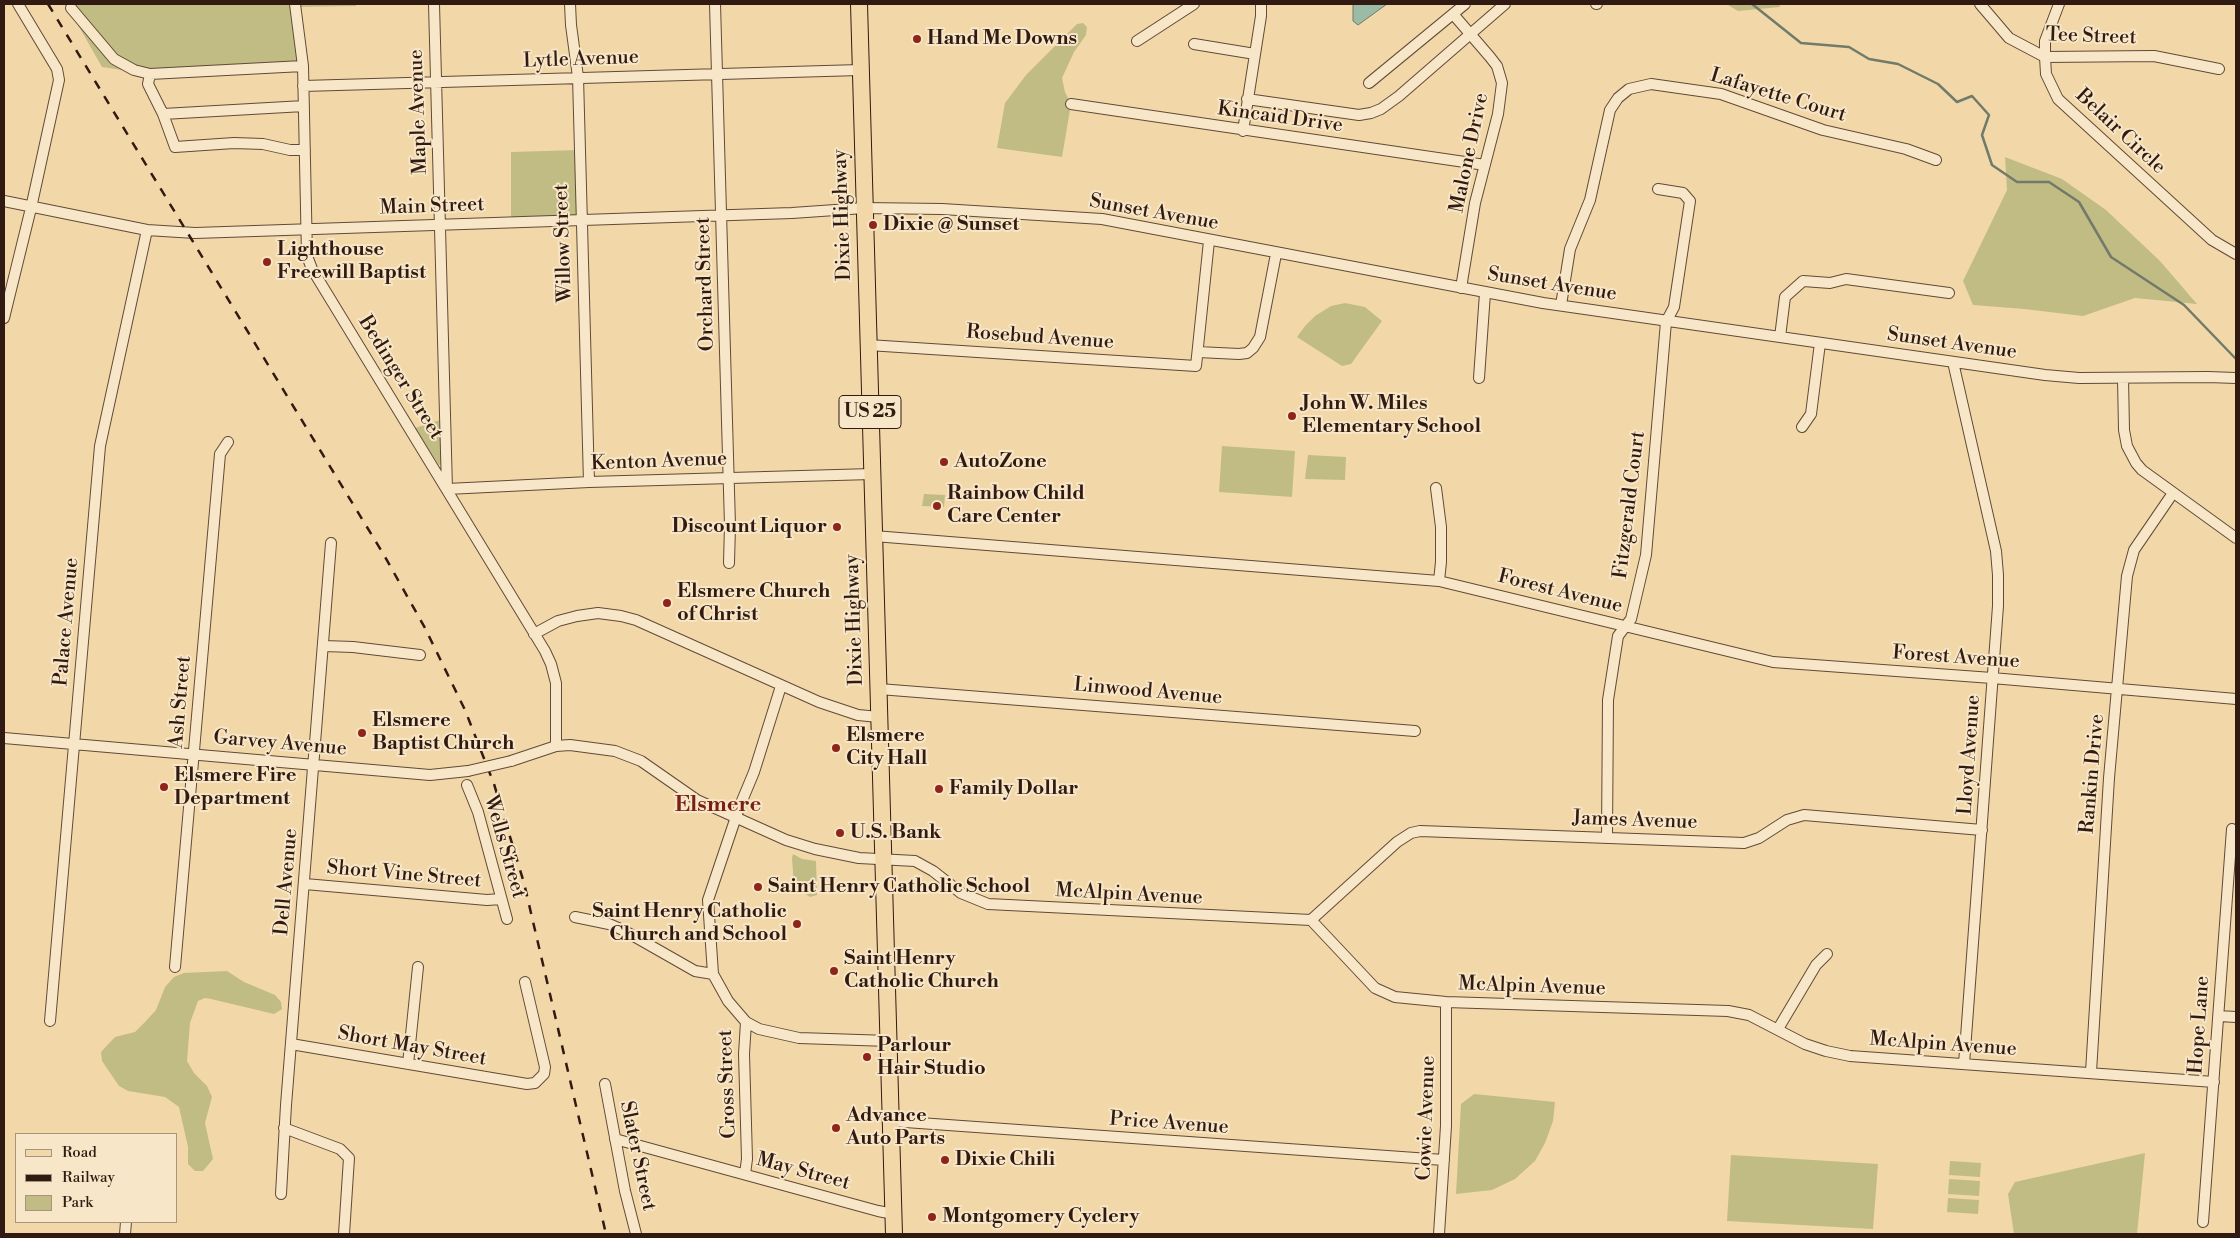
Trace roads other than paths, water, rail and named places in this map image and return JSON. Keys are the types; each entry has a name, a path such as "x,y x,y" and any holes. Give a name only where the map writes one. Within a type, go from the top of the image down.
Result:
{"main road":[{"name":"Dixie Highway","path":"859,4 894,1234"}],"street":[{"path":"4,318 32,208 59,80 57,69 18,4"},
{"name":"Bedinger Street","path":"295,4 304,86 307,256 312,269 448,489 551,664 556,683 556,746"},
{"name":"Maple Avenue","path":"434,4 448,489"},
{"name":"Willow Street","path":"570,4 570,24 578,77 589,482"},
{"name":"Orchard Street","path":"715,4 729,478 729,563"},
{"path":"1137,41 1194,4"},
{"path":"1243,130 1261,4"},
{"path":"1369,83 1465,4"},
{"path":"1247,99 1359,115 1372,113 1394,100 1505,4"},
{"name":"Tee Street","path":"1980,4 2009,38 2045,57 2154,56 2219,69"},
{"name":"Belair Circle","path":"2059,4 2046,41 2046,74 2052,88 2068,110 2212,240 2236,254"},
{"path":"70,8 114,59 134,70 150,74 303,66"},
{"name":"Malone Drive","path":"1453,14 1497,66 1502,83 1498,114 1476,203 1461,288"},
{"path":"1194,44 1255,54"},
{"name":"Lytle Avenue","path":"304,86 860,70"},
{"path":"150,74 148,84 163,114 175,147 234,143 263,144 290,150 305,150"},
{"name":"Lafayette Court","path":"1562,305 1570,249 1590,200 1610,110 1618,98 1629,89 1651,84 1720,94 1823,130 1906,148 1936,160"},
{"name":"Kincaid Drive","path":"1071,104 1485,166"},
{"path":"163,114 304,106"},
{"name":"Fitzgerald Court","path":"1607,837 1608,700 1618,636 1631,620 1648,539 1666,322 1674,307 1690,201 1683,193 1658,189"},
{"name":"Main Street","path":"4,201 148,230 195,233 721,215 864,208"},
{"name":"Sunset Avenue","path":"864,208 942,209 1102,219 1276,254 1562,305 1666,322 2045,375 2123,378 2236,378"},
{"name":"Palace Avenue","path":"50,1021 100,446 148,230"},
{"path":"1209,241 1198,352 1239,354 1253,348 1260,337 1276,254"},
{"path":"1780,337 1785,297 1803,281 1830,283 1846,279 1948,293"},
{"path":"1479,378 1485,292"},
{"path":"1802,427 1810,414 1820,343"},
{"name":"Rosebud Avenue","path":"868,345 1196,366 1198,352"},
{"name":"Lloyd Avenue","path":"1953,362 1996,551 1998,606 1964,1064"},
{"path":"2123,378 2124,430 2131,455 2142,470 2236,538"},
{"name":"Ash Street","path":"176,967 220,454 228,442"},
{"name":"Kenton Avenue","path":"448,489 589,482 872,474"},
{"path":"1436,488 1441,527 1439,581"},
{"name":"Rankin Drive","path":"2090,1072 2109,778 2129,564 2134,550 2173,493"},
{"name":"Forest Avenue","path":"874,536 1439,581 1773,662 2118,688 2236,699"},
{"name":"Dell Avenue","path":"281,1194 284,1128 315,765 331,543"},
{"path":"534,634 558,621 577,616 598,613 621,616 636,620 819,702 858,715 879,717"},
{"path":"324,646 420,654"},
{"name":"Cross Street","path":"745,1174 748,1159 744,1054 746,1022 719,989 713,974 708,900 736,816 754,772 781,686"},
{"name":"Linwood Avenue","path":"879,689 1414,731"},
{"name":"Garvey Avenue","path":"4,738 430,775 468,771 511,761 556,746 584,745 615,750 641,762 696,800 736,816 786,840 815,849 859,858 884,859"},
{"name":"Wells Street","path":"467,784 478,812 507,919"},
{"name":"James Avenue","path":"1311,920 1396,842 1411,833 1420,831 1744,843 1759,838 1787,820 1804,815 1982,830"},
{"name":"Hope Lane","path":"2203,1222 2232,830"},
{"name":"McAlpin Avenue","path":"884,859 903,859 922,864 961,893 988,904 1311,920 1375,988 1386,995 1446,1002 1715,1010 1749,1015 1805,1044 1850,1056 2214,1082"},
{"name":"Short Vine Street","path":"305,884 487,900 501,899"},
{"path":"575,917 609,924 695,971 713,974"},
{"path":"1778,1029 1816,965 1826,954"},
{"path":"408,1064 418,967"},
{"name":"Short May Street","path":"291,1044 527,1084 535,1083 544,1074 545,1067 525,982"},
{"name":"Cowie Avenue","path":"1439,1234 1446,1126 1446,1002"},
{"path":"2218,1016 2236,1017"},
{"path":"746,1022 766,1032 794,1037 889,1041"},
{"name":"Slater Street","path":"605,1084 625,1191 636,1234"},
{"name":"Price Avenue","path":"891,1121 1444,1160"},
{"path":"284,1128 340,1149 349,1158 344,1234"},
{"name":"May Street","path":"615,1139 894,1214"}],"waterway":[{"path":"1752,4 1801,43 1849,47 1869,59 1898,64 1938,84 1957,102 1972,96 1989,115 1982,135 1992,165 2017,182 2049,182 2079,202 2111,257 2184,305 2236,359"}],"railway":[{"path":"48,4 384,555 425,628 465,710 494,784 524,883 606,1234"}],"place":[{"name":"Hand Me Downs","path":"917,39"},
{"name":"Dixie @ Sunset","path":"873,225"},
{"name":"Lighthouse Freewill Baptist","path":"267,262"},
{"name":"John W. Miles Elementary School","path":"1292,416"},
{"name":"AutoZone","path":"944,462"},
{"name":"Rainbow Child Care Center","path":"937,506"},
{"name":"Discount Liquor","path":"837,527"},
{"name":"Elsmere Church of Christ","path":"667,603"},
{"name":"Elsmere Baptist Church","path":"362,733"},
{"name":"Elsmere City Hall","path":"836,748"},
{"name":"Elsmere Fire Department","path":"164,787"},
{"name":"Family Dollar","path":"939,789"},
{"name":"U.S. Bank","path":"840,833"},
{"name":"Saint Henry Catholic School","path":"758,887"},
{"name":"Saint Henry Catholic Church and School","path":"797,924"},
{"name":"Saint Henry Catholic Church","path":"834,971"},
{"name":"Parlour Hair Studio","path":"867,1057"},
{"name":"Advance Auto Parts","path":"836,1128"},
{"name":"Dixie Chili","path":"945,1160"},
{"name":"Montgomery Cyclery","path":"932,1217"}],"district":[{"name":"Elsmere","path":"718,806"}]}
